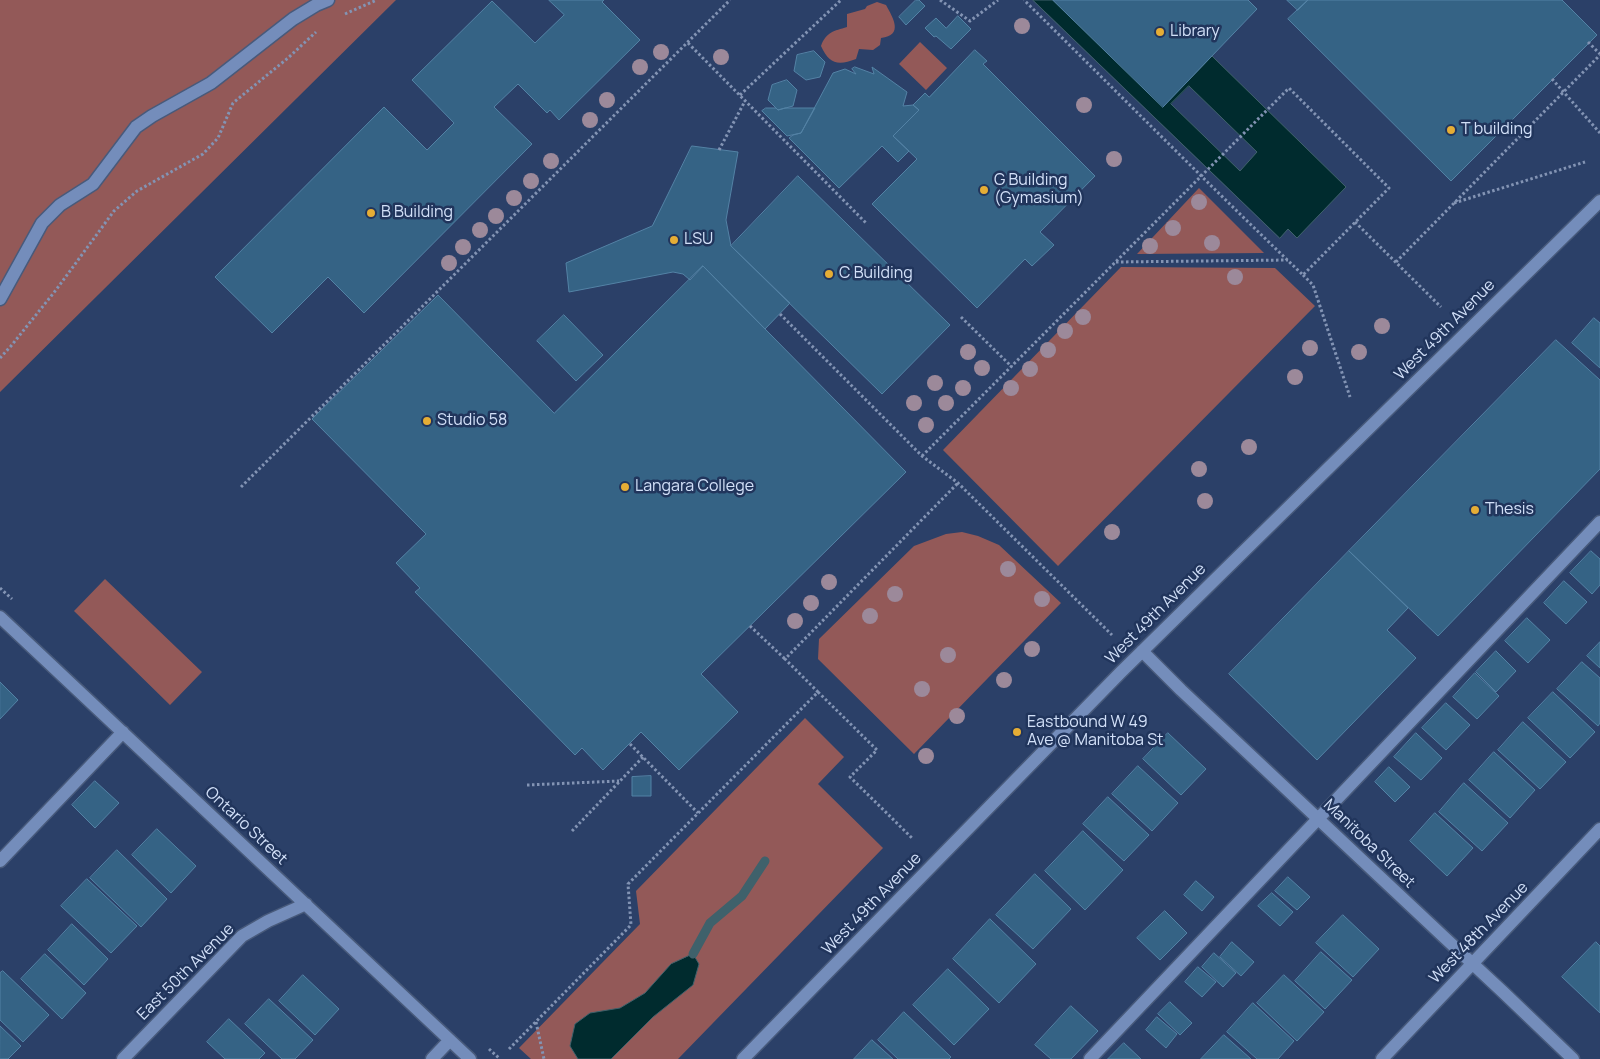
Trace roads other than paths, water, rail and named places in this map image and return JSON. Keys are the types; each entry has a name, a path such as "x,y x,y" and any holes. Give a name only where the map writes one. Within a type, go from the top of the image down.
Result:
{"street":[{"path":"0,299 42,222 60,205 92,184 136,127 211,83 293,19 328,0"},
{"name":"West 49th Avenue","path":"747,1058 1142,651 1600,201"},
{"path":"1090,1059 1600,522"},
{"name":"Ontario Street","path":"0,617 470,1059"},
{"name":"Manitoba Street","path":"1142,651 1180,690 1573,1059"},
{"path":"0,861 123,732"},
{"name":"West 48th Avenue","path":"1382,1059 1600,829"},
{"name":"East 50th Avenue","path":"124,1059 242,936 268,921 306,904"},
{"path":"432,1059 450,1040"}],"waterway":[{"path":"693,954 710,923 742,896 765,861"}],"place":[{"name":"Library","path":"1160,32"},
{"name":"T building","path":"1451,130"},
{"name":"G Building (Gymasium)","path":"984,190"},
{"name":"B Building","path":"371,213"},
{"name":"LSU","path":"674,240"},
{"name":"C Building","path":"829,274"},
{"name":"Studio 58","path":"427,421"},
{"name":"Langara College","path":"625,487"},
{"name":"Thesis","path":"1475,510"},
{"name":"Eastbound W 49 Ave @ Manitoba St","path":"1017,732"}]}
